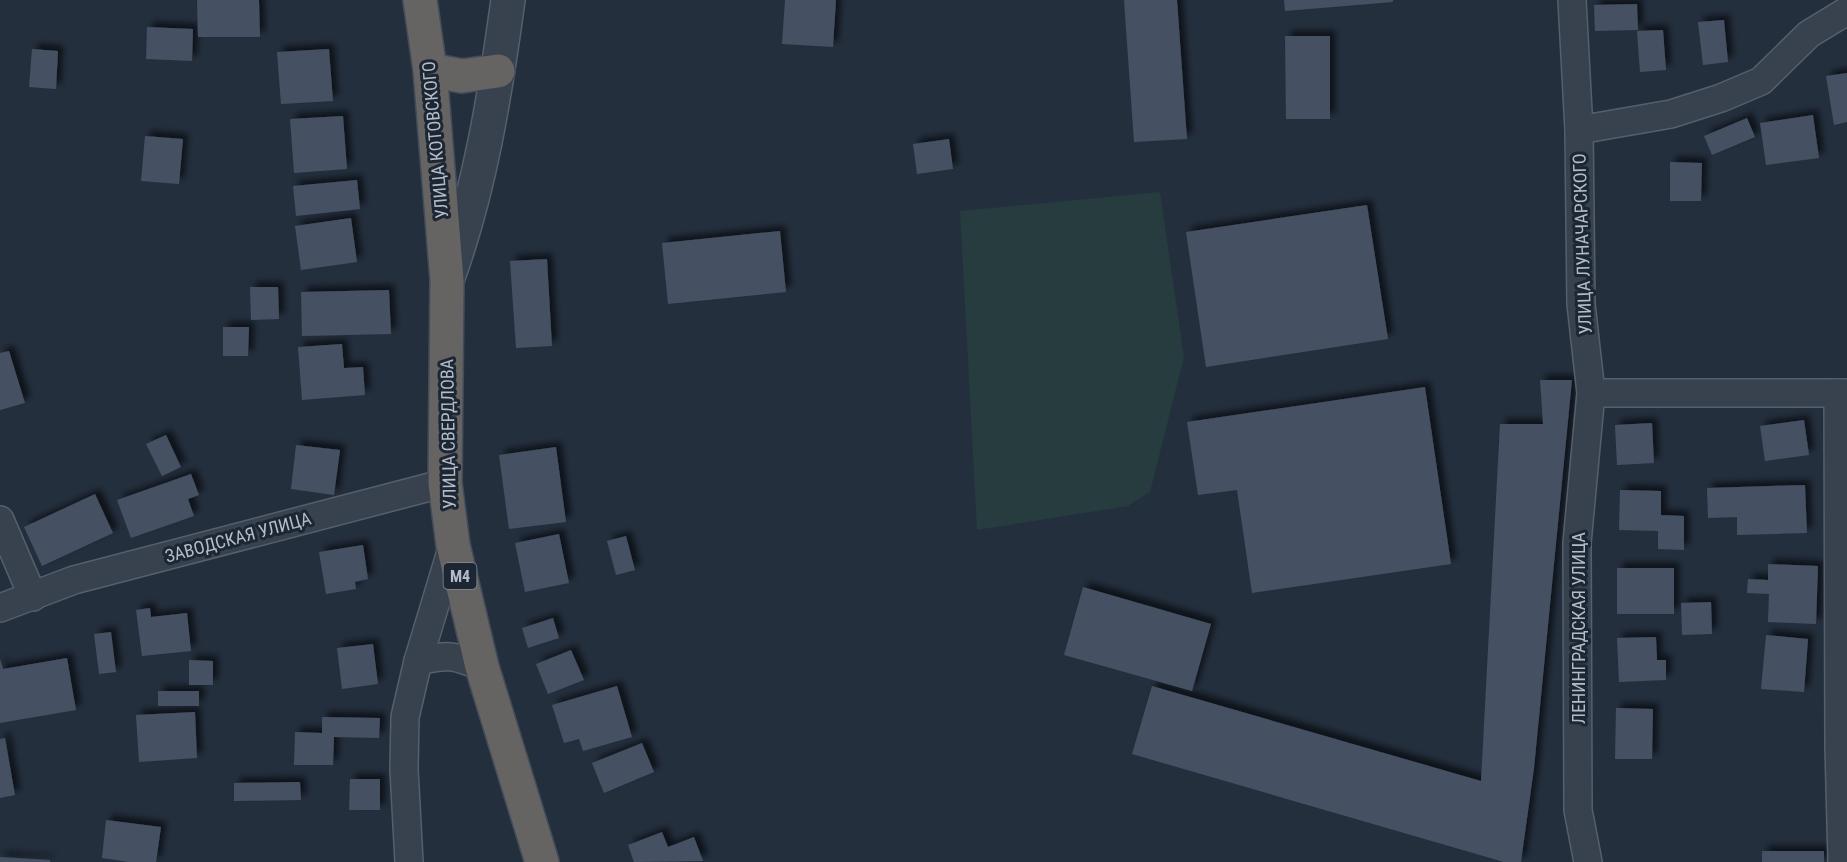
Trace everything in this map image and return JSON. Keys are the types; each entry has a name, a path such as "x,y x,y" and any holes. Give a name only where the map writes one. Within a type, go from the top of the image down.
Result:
{"highway":[{"name":"УЛИЦА КОТОВСКОГО","path":"420,0 430,70 447,280"},
{"path":"430,70 462,76 498,71"},
{"name":"УЛИЦА СВЕРДЛОВА","path":"447,280 445,483 453,545 482,667 542,862"}],"street":[{"name":"УЛИЦА СВЕРДЛОВА","path":"447,280 461,240 478,173 498,71 508,0"},
{"name":"УЛИЦА ЛУНАЧАРСКОГО","path":"1572,0 1579,130 1581,304 1591,393"},
{"name":"УЛИЦА ЛУНАЧАРСКОГО","path":"1579,130 1671,114 1720,98 1761,81 1809,34 1847,10"},
{"path":"1591,393 1843,393 1839,747 1842,862"},
{"name":"ЛЕНИНГРАДСКАЯ УЛИЦА","path":"1588,862 1578,810 1577,543 1591,393"},
{"name":"ЗАВОДСКАЯ УЛИЦА","path":"0,608 74,580 445,483"},
{"path":"0,520 33,597"},
{"path":"409,862 404,769 405,717 417,661 453,545"},
{"path":"417,661 458,656 482,667"}],"green space":[{"path":"1160,192 1184,357 1150,492 1128,506 977,530 960,211"}],"building":[{"path":"197,0 259,0 260,37 198,37"},
{"path":"785,0 836,0 833,47 782,44"},
{"path":"1124,0 1177,0 1187,139 1134,142"},
{"path":"1284,0 1393,0 1393,2 1285,11"},
{"path":"1637,4 1638,30 1595,31 1594,5"},
{"path":"1724,20 1728,62 1703,65 1698,22"},
{"path":"147,27 193,29 192,61 146,59"},
{"path":"1663,30 1666,70 1640,72 1637,31"},
{"path":"1285,36 1330,36 1330,119 1286,119"},
{"path":"32,49 58,51 56,89 29,87"},
{"path":"329,49 333,101 281,104 277,52"},
{"path":"1847,73 1847,122 1834,125 1826,76"},
{"path":"1813,115 1819,158 1766,165 1760,123"},
{"path":"343,116 347,169 294,173 290,119"},
{"path":"1747,118 1755,137 1712,155 1704,136"},
{"path":"145,136 183,139 179,184 141,181"},
{"path":"949,139 953,169 917,174 913,144"},
{"path":"1670,162 1702,163 1701,201 1670,201"},
{"path":"357,180 360,209 296,216 293,186"},
{"path":"1367,205 1388,339 1206,367 1186,232"},
{"path":"351,218 357,262 301,270 295,226"},
{"path":"780,231 786,292 668,304 662,243"},
{"path":"547,259 552,346 516,348 510,261"},
{"path":"250,287 278,287 279,319 251,320"},
{"path":"389,290 391,334 302,336 301,292"},
{"path":"223,327 249,327 248,356 223,356"},
{"path":"342,344 344,368 363,367 365,395 302,400 298,347"},
{"path":"9,351 25,403 0,410 0,353"},
{"path":"1540,380 1572,380 1534,768 1521,862 1504,862 1132,754 1152,686 1481,781 1500,424 1543,424"},
{"path":"1425,387 1451,564 1252,593 1237,490 1198,495 1187,422"},
{"path":"1804,420 1809,455 1765,461 1760,426"},
{"path":"1652,423 1654,463 1617,465 1615,425"},
{"path":"166,435 181,467 162,476 146,444"},
{"path":"296,445 340,450 334,495 291,489"},
{"path":"556,447 566,522 509,529 499,455"},
{"path":"191,474 199,495 188,499 194,516 131,538 117,500"},
{"path":"1805,485 1807,533 1737,535 1737,517 1708,518 1707,488"},
{"path":"1620,490 1661,491 1661,515 1684,516 1684,550 1658,549 1658,531 1619,530"},
{"path":"95,494 113,533 42,566 24,527"},
{"path":"559,534 569,583 525,592 515,543"},
{"path":"626,536 635,570 616,575 607,541"},
{"path":"363,545 368,579 355,582 356,589 326,594 319,552"},
{"path":"1768,564 1818,566 1816,624 1768,622 1769,594 1747,593 1748,579 1768,580"},
{"path":"1617,568 1674,568 1674,614 1617,614"},
{"path":"1083,587 1211,624 1192,691 1064,655"},
{"path":"1711,602 1712,634 1682,635 1681,603"},
{"path":"150,608 151,617 187,613 191,651 142,656 136,610"},
{"path":"553,618 559,638 528,648 522,628"},
{"path":"111,632 116,672 99,674 94,634"},
{"path":"1766,635 1808,639 1804,692 1761,689"},
{"path":"1656,637 1657,660 1666,660 1666,680 1619,682 1617,638"},
{"path":"373,644 378,684 342,689 337,648"},
{"path":"571,650 584,680 548,694 536,664"},
{"path":"67,658 76,710 0,723 0,659 3,669"},
{"path":"189,660 213,661 213,685 189,685"},
{"path":"617,686 632,737 583,751 579,739 564,743 552,705"},
{"path":"158,691 199,691 199,706 158,706"},
{"path":"1616,708 1653,709 1652,759 1615,759"},
{"path":"195,712 197,758 139,762 136,715"},
{"path":"322,717 380,718 379,738 334,737 333,765 294,765 295,732 322,733"},
{"path":"5,738 15,795 0,798 0,739"},
{"path":"642,743 654,772 604,793 592,763"},
{"path":"350,779 380,779 380,810 349,810"},
{"path":"300,782 301,800 234,801 234,783"},
{"path":"106,820 161,827 156,862 129,862 102,858"},
{"path":"662,832 668,847 694,837 703,861 634,862 628,845"},
{"path":"1762,851 1824,851 1824,862 1762,862"},
{"path":"0,857 50,860 50,862 0,862"}]}
